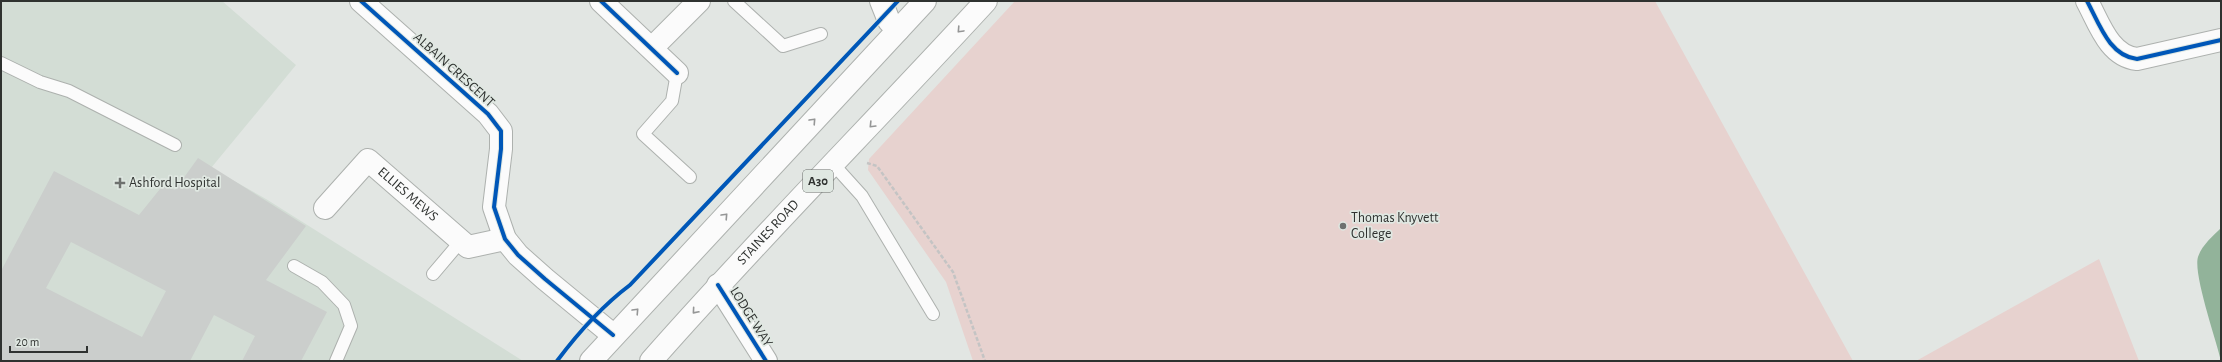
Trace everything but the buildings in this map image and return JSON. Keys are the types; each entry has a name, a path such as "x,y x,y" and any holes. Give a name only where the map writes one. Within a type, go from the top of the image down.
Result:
{"main road":[{"name":"ALBAIN CRESCENT","path":"361,1 488,114 501,131 502,149 494,207 505,239 518,255 613,335"},
{"path":"600,1 677,73"},
{"path":"652,48 699,1"},
{"path":"881,1 889,21 898,30"},
{"path":"591,361 613,335 925,1"},
{"name":"STAINES ROAD","path":"651,361 718,285 834,165 986,1"},
{"path":"2087,1 2114,49 2128,58 2136,59 2221,40"},
{"name":"ELLIES MEWS","path":"325,208 368,160 468,247 505,239"},
{"name":"LODGE WAY","path":"718,285 766,361"}],"lane":[{"path":"734,1 783,46 821,34"},
{"path":"1,63 40,82 69,91 175,145"},
{"path":"677,73 672,101 643,134 690,177"},
{"path":"834,165 862,196 933,314"},
{"path":"433,274 461,241"},
{"path":"294,266 322,282 344,305 351,326 336,361"}],"path":[{"path":"868,165 877,166 953,272 985,361"}],"shaded area":[{"name":"Ashford Hospital","path":"1,1 222,1 296,65 211,168 266,199 523,361 1,361"},
{"name":"Thomas Knyvett College","path":"1015,1 1655,1 1853,361 973,361 946,282 868,170 869,159"},
{"path":"2221,228 2221,361 2202,292 2197,265 2198,257 2202,249"},
{"path":"2099,259 2139,361 1916,361"}],"cycle path":[{"path":"361,1 488,114 501,131 501,149 494,207 505,239 518,255 613,335"},
{"path":"601,1 677,73"},
{"path":"557,361 591,320 630,285 898,1"},
{"path":"2087,1 2106,37 2119,52 2127,57 2137,59 2221,40"},
{"path":"718,285 766,361"}],"place":[{"name":"Ashford Hospital","path":"120,183"},
{"name":"Thomas Knyvett College","path":"1343,226"}]}
